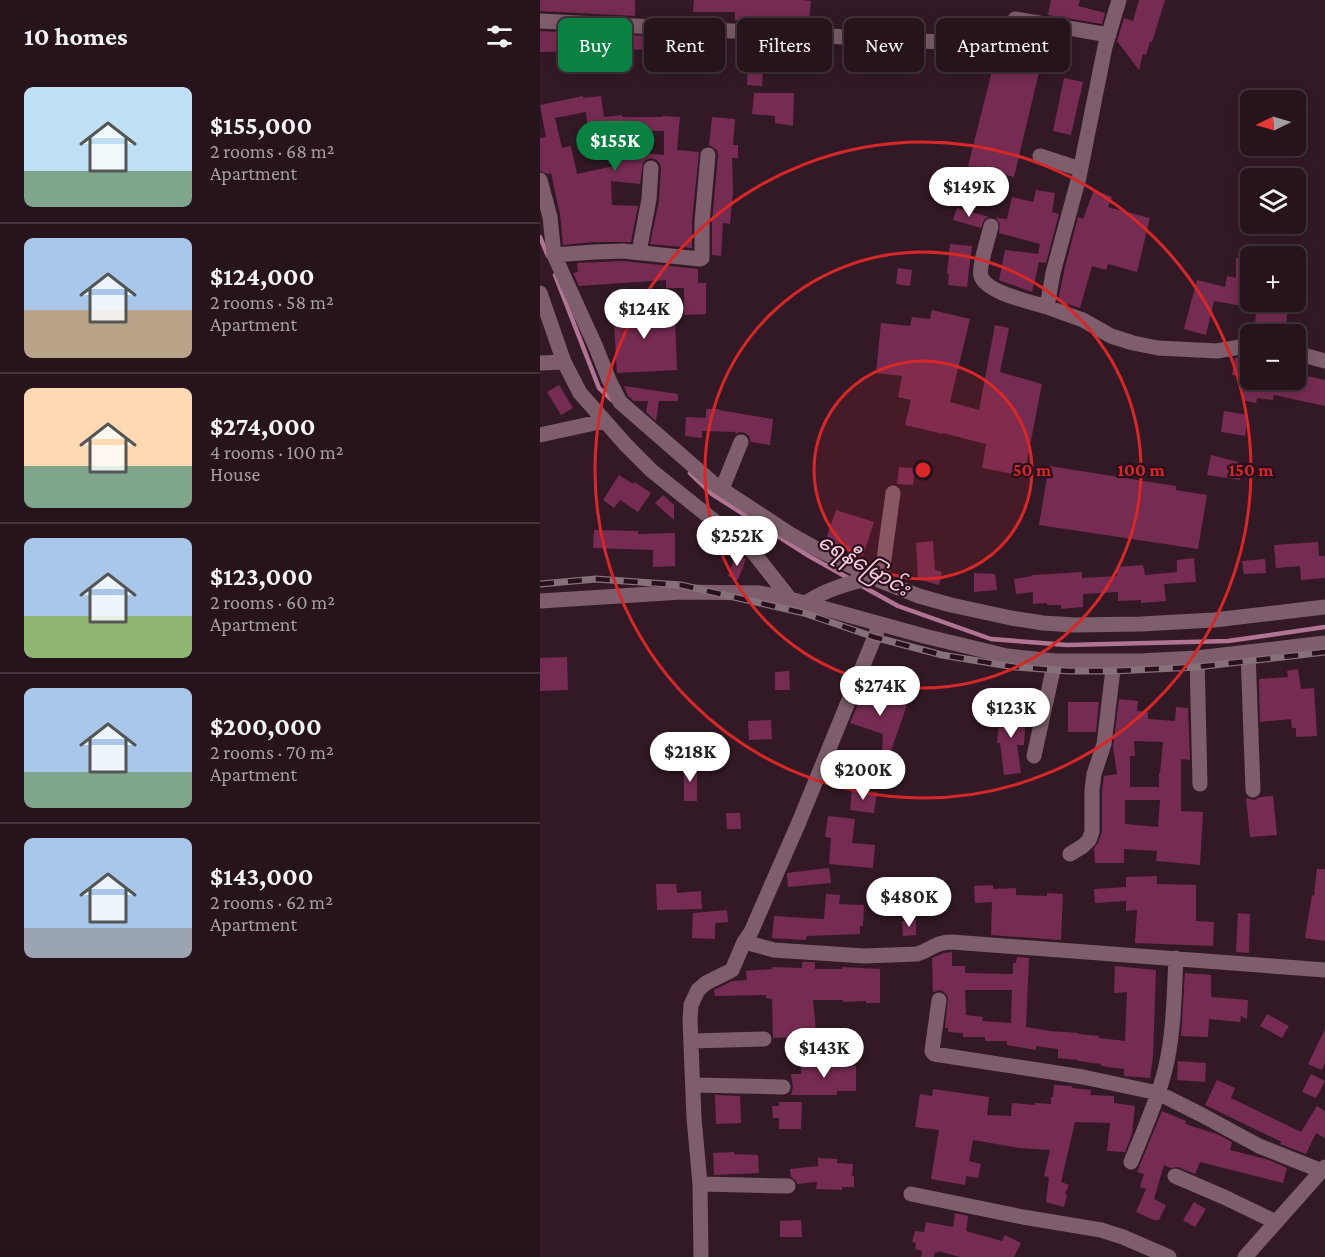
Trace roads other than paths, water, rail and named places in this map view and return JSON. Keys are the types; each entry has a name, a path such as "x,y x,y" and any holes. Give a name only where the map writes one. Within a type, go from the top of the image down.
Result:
{"street":[{"path":"1047,308 1053,273 1080,169 1109,35 1119,0"},
{"path":"540,21 936,42"},
{"path":"1070,28 1109,35"},
{"path":"554,255 610,251 702,258 708,155"},
{"path":"1040,156 1080,169"},
{"path":"639,252 649,199 651,168"},
{"path":"540,180 550,217 554,255 620,402 722,489 790,534 872,580 951,605 1011,618 1074,625 1214,620 1325,607"},
{"path":"991,226 981,268 981,276 990,287 1083,320 1111,336 1150,346 1200,351 1240,347"},
{"path":"540,293 564,362 580,393 652,471 753,552 790,599"},
{"path":"1306,356 1325,361"},
{"path":"540,363 564,362"},
{"path":"540,435 604,421"},
{"path":"722,489 741,442"},
{"path":"872,580 893,494"},
{"path":"808,602 828,591 872,580"},
{"path":"540,601 682,592 760,593 808,602 879,624 1007,656 1055,661 1197,658 1325,643"},
{"path":"701,1257 700,1184 693,1085 691,1005 694,996 706,983 732,970 744,942 752,932 879,624"},
{"path":"1248,652 1252,790"},
{"path":"1197,658 1200,784"},
{"path":"1034,756 1055,661"},
{"path":"1070,854 1089,840 1092,832 1094,774 1104,744 1114,661"},
{"path":"744,942 774,950 864,956 917,954 940,943 952,942 1325,970"},
{"path":"1131,1162 1152,1112 1165,1070 1170,1044 1176,958"},
{"path":"939,1000 932,1051 934,1054 1083,1077 1158,1093 1259,1146 1323,1169 1245,1257"},
{"path":"691,1041 764,1039"},
{"path":"693,1085 783,1087"},
{"path":"1175,1176 1276,1222"},
{"path":"700,1184 788,1186"},
{"path":"911,1194 1101,1230 1169,1257"}],"waterway":[{"name":"ရေနီမြောင်း","path":"540,237 548,256"},
{"name":"ရေနီမြောင်း","path":"555,275 599,388 612,400"},
{"name":"ရေနီမြောင်း","path":"690,473 712,494 809,556 850,579"},
{"name":"ရေနီမြောင်း","path":"860,585 898,606 991,639 1067,645 1228,641 1325,627"}],"railway":[{"path":"540,584 596,579 681,585 804,613 874,637 942,655 1015,667 1069,671 1197,667 1325,652"}]}
